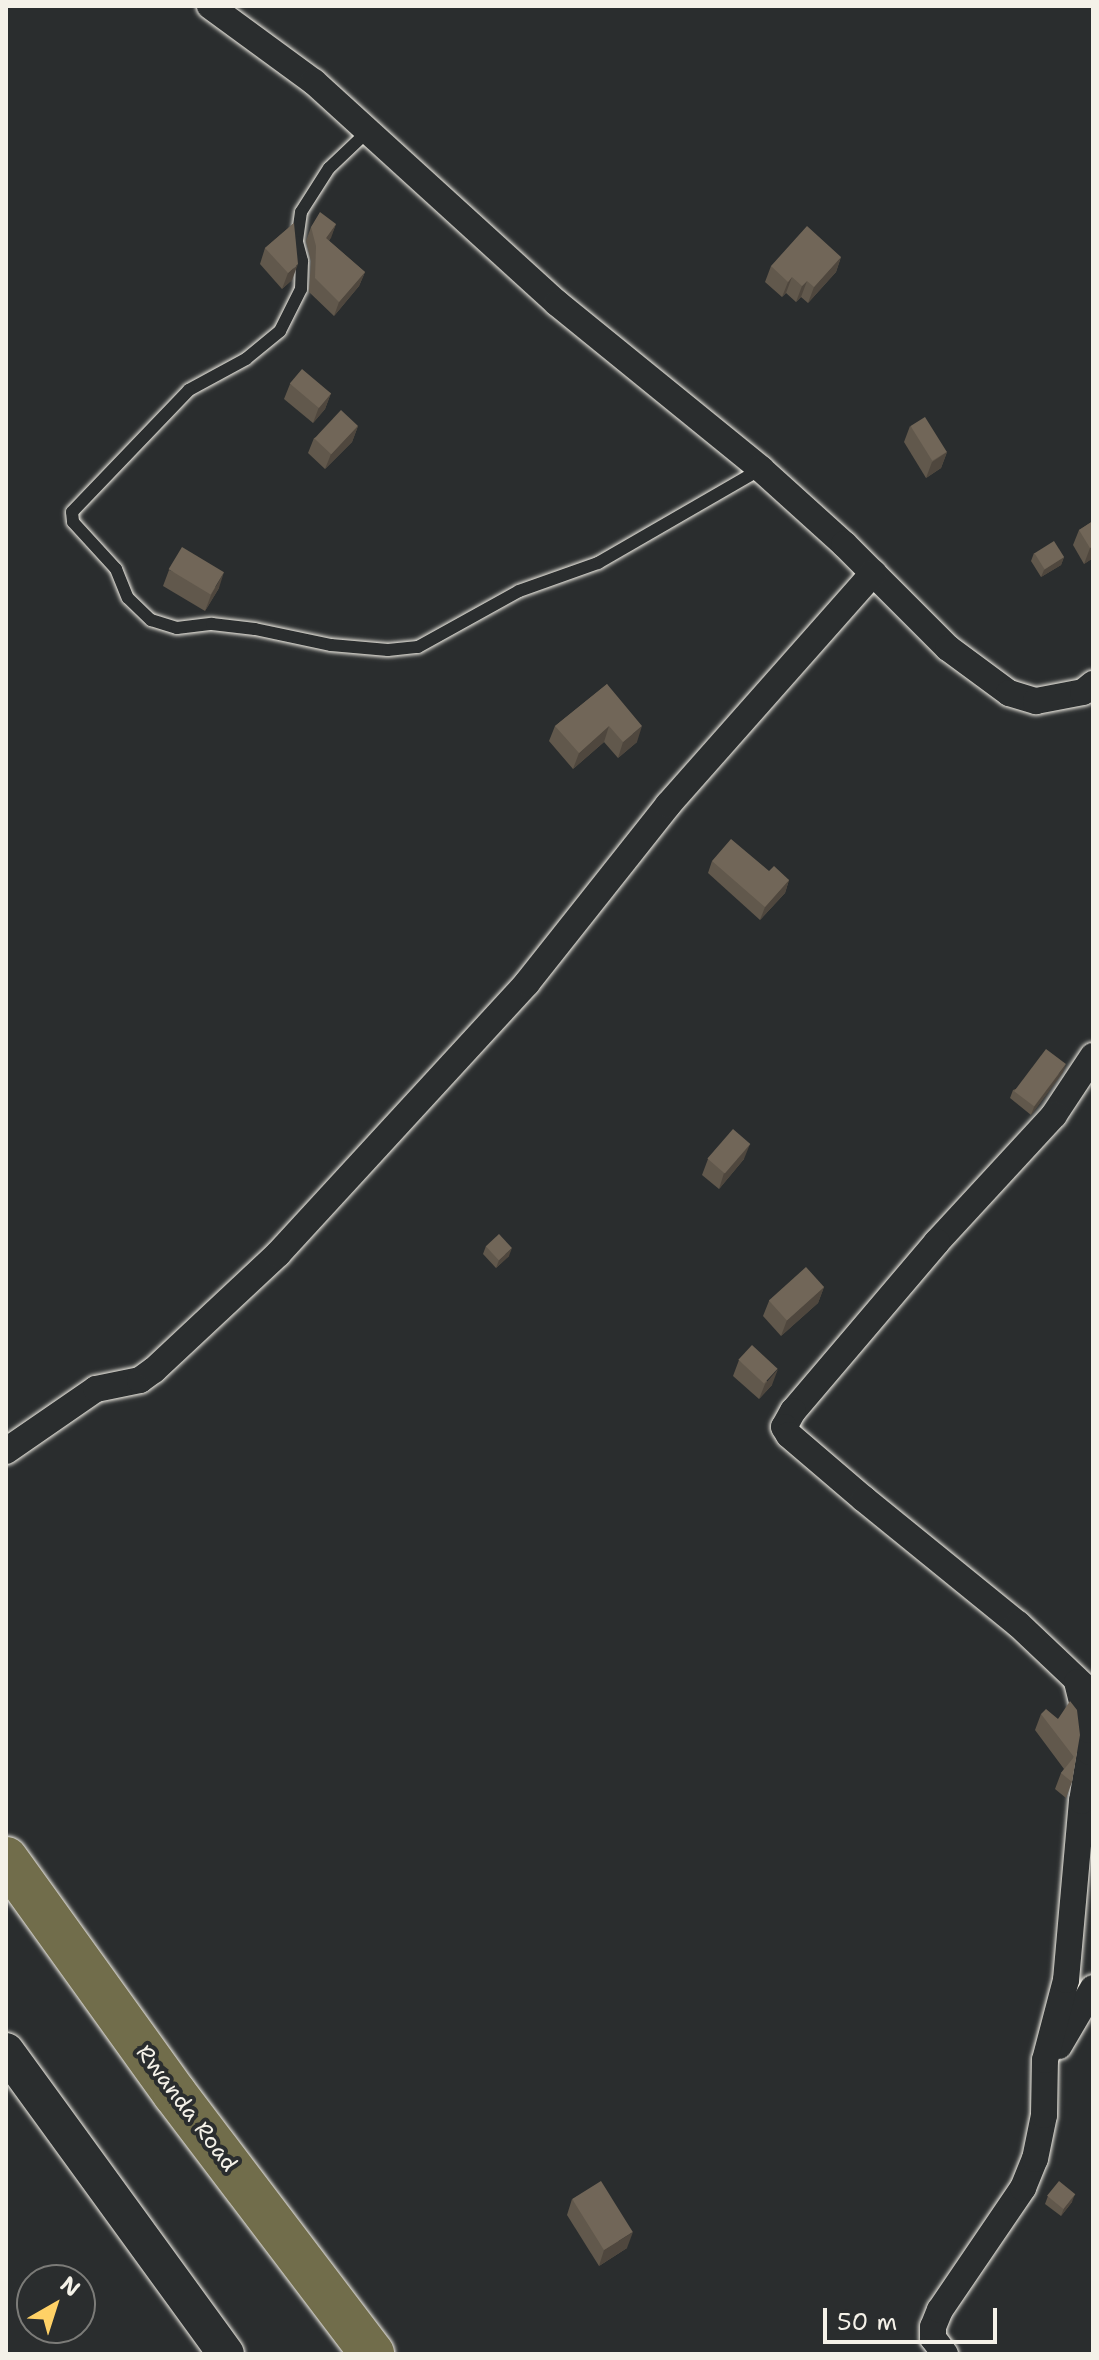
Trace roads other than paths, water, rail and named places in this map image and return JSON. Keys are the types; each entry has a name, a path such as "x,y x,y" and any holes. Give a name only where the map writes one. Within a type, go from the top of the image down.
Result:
{"highway":[{"name":"Rwanda Road","path":"6,1859 175,2094 372,2354"}],"street":[{"path":"210,6 314,82 557,303 761,469 948,648 1009,693 1036,701 1083,692 1093,684"},
{"path":"6,1451 96,1389 140,1380 154,1370 278,1254 527,983 668,805 873,573"},
{"path":"945,2354 933,2338 940,2310 1023,2188 1035,2159 1044,2115 1045,2069 1066,1980 1082,1801 1090,1752 1085,1689 1018,1624 864,1499 789,1435 784,1427 793,1411 937,1242 1054,1115 1093,1056"},
{"path":"1045,2069 1093,1988"},
{"path":"6,2051 226,2354"}],"lane":[{"path":"367,132 329,168 304,204 297,242 302,261 301,289 280,331 246,359 189,390 150,427 70,516 116,569 128,598 151,620 177,628 212,624 255,629 331,645 388,650 418,647 519,591 598,563 761,469"}]}
